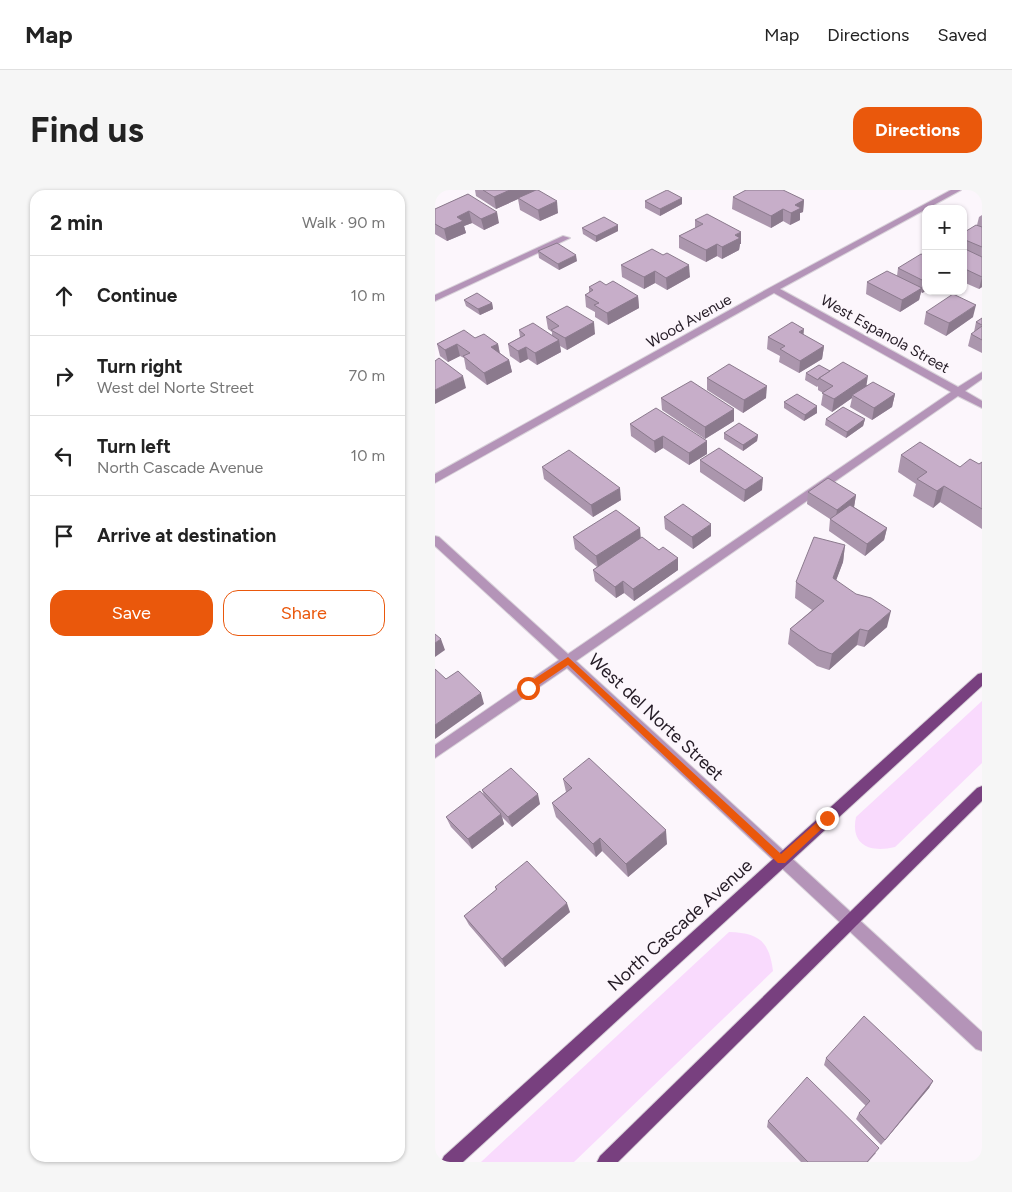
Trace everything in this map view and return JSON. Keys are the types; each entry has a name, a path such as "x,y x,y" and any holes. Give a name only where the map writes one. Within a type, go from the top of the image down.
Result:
{"main road":[{"name":"North Cascade Avenue","path":"450,1162 982,678"},
{"path":"606,1162 982,792"}],"street":[{"name":"Wood Avenue","path":"435,479 774,289 957,190"},
{"path":"435,298 566,238"},
{"name":"West Espanola Street","path":"774,289 982,405"},
{"path":"435,752 982,375"},
{"name":"West del Norte Street","path":"435,540 568,660 849,923 982,1042"}],"shaded area":[{"path":"982,701 982,763 895,847 886,849 871,848 859,841 855,827 856,817"},
{"path":"729,932 748,934 761,941 769,952 773,971 574,1162 481,1162"}],"building":[{"path":"483,190 510,190 494,197"},
{"path":"536,190 557,201 538,210 518,198"},
{"path":"667,190 682,198 660,209 645,201"},
{"path":"746,190 783,190 804,200 795,205 801,208 791,213 783,209 771,216 733,197"},
{"path":"468,194 497,212 481,219 469,211 457,217 463,221 444,229 435,224 435,209"},
{"path":"707,214 741,232 735,235 740,238 722,247 717,244 706,250 679,236 703,224 695,220"},
{"path":"604,217 618,225 596,236 582,228"},
{"path":"976,225 982,227 982,247 967,241 967,231"},
{"path":"557,243 576,255 558,264 538,251"},
{"path":"652,249 663,255 667,253 689,265 666,278 655,271 644,277 621,265"},
{"path":"967,250 982,257 982,277 967,270"},
{"path":"921,254 922,254 922,280 898,268"},
{"path":"887,271 922,288 902,300 867,282"},
{"path":"600,281 606,285 613,281 638,296 607,313 594,305 599,303 585,295 593,290 589,287"},
{"path":"477,293 492,303 478,309 464,300"},
{"path":"952,295 976,305 949,323 926,312"},
{"path":"567,306 594,322 565,338 551,330 559,326 546,317"},
{"path":"982,318 982,325 976,322"},
{"path":"792,322 804,329 799,332 824,346 800,361 780,349 785,346 768,337"},
{"path":"533,323 559,340 535,353 526,347 518,351 508,344 525,335 519,330"},
{"path":"982,326 982,340 971,334"},
{"path":"464,330 475,338 484,334 498,344 491,347 509,360 484,373 463,356 470,353 457,344 445,350 437,344"},
{"path":"439,358 463,376 435,390 435,361"},
{"path":"843,362 868,376 834,399 822,393 833,386 819,378"},
{"path":"729,364 767,386 744,400 707,378"},
{"path":"819,365 830,371 818,380 806,373"},
{"path":"691,381 734,409 705,427 661,398"},
{"path":"873,382 895,394 874,408 852,395"},
{"path":"797,394 817,406 805,415 784,402"},
{"path":"843,407 865,419 847,432 826,419"},
{"path":"656,408 707,441 689,453 663,436 654,441 630,424"},
{"path":"739,423 758,435 743,445 724,433"},
{"path":"920,442 960,467 970,459 979,464 982,462 982,509 944,486 937,491 917,479 927,472 901,455"},
{"path":"719,448 763,478 745,490 700,460"},
{"path":"569,450 620,488 591,505 542,467"},
{"path":"828,478 856,495 837,510 808,492"},
{"path":"683,504 711,524 692,537 664,517"},
{"path":"850,505 887,528 867,544 830,519"},
{"path":"616,510 640,528 596,556 573,537"},
{"path":"642,537 659,550 663,547 678,558 633,589 623,581 615,587 593,570"},
{"path":"814,537 845,545 833,578 856,594 871,598 891,611 868,631 860,629 832,654 819,650 790,629 824,601 796,582"},
{"path":"435,634 441,639 435,643"},
{"path":"435,669 446,679 458,671 481,693 435,725"},
{"path":"589,758 666,830 626,864 600,838 593,844 552,803 572,788 563,779"},
{"path":"511,768 538,794 508,817 482,790"},
{"path":"480,791 501,814 468,839 446,817"},
{"path":"527,861 567,903 502,959 464,916"},
{"path":"864,1016 933,1081 885,1140 859,1113 870,1101 826,1058"},
{"path":"807,1077 879,1148 867,1162 808,1162 768,1121"}],"route":[{"path":"528,688 568,660 781,860 827,818"}]}
